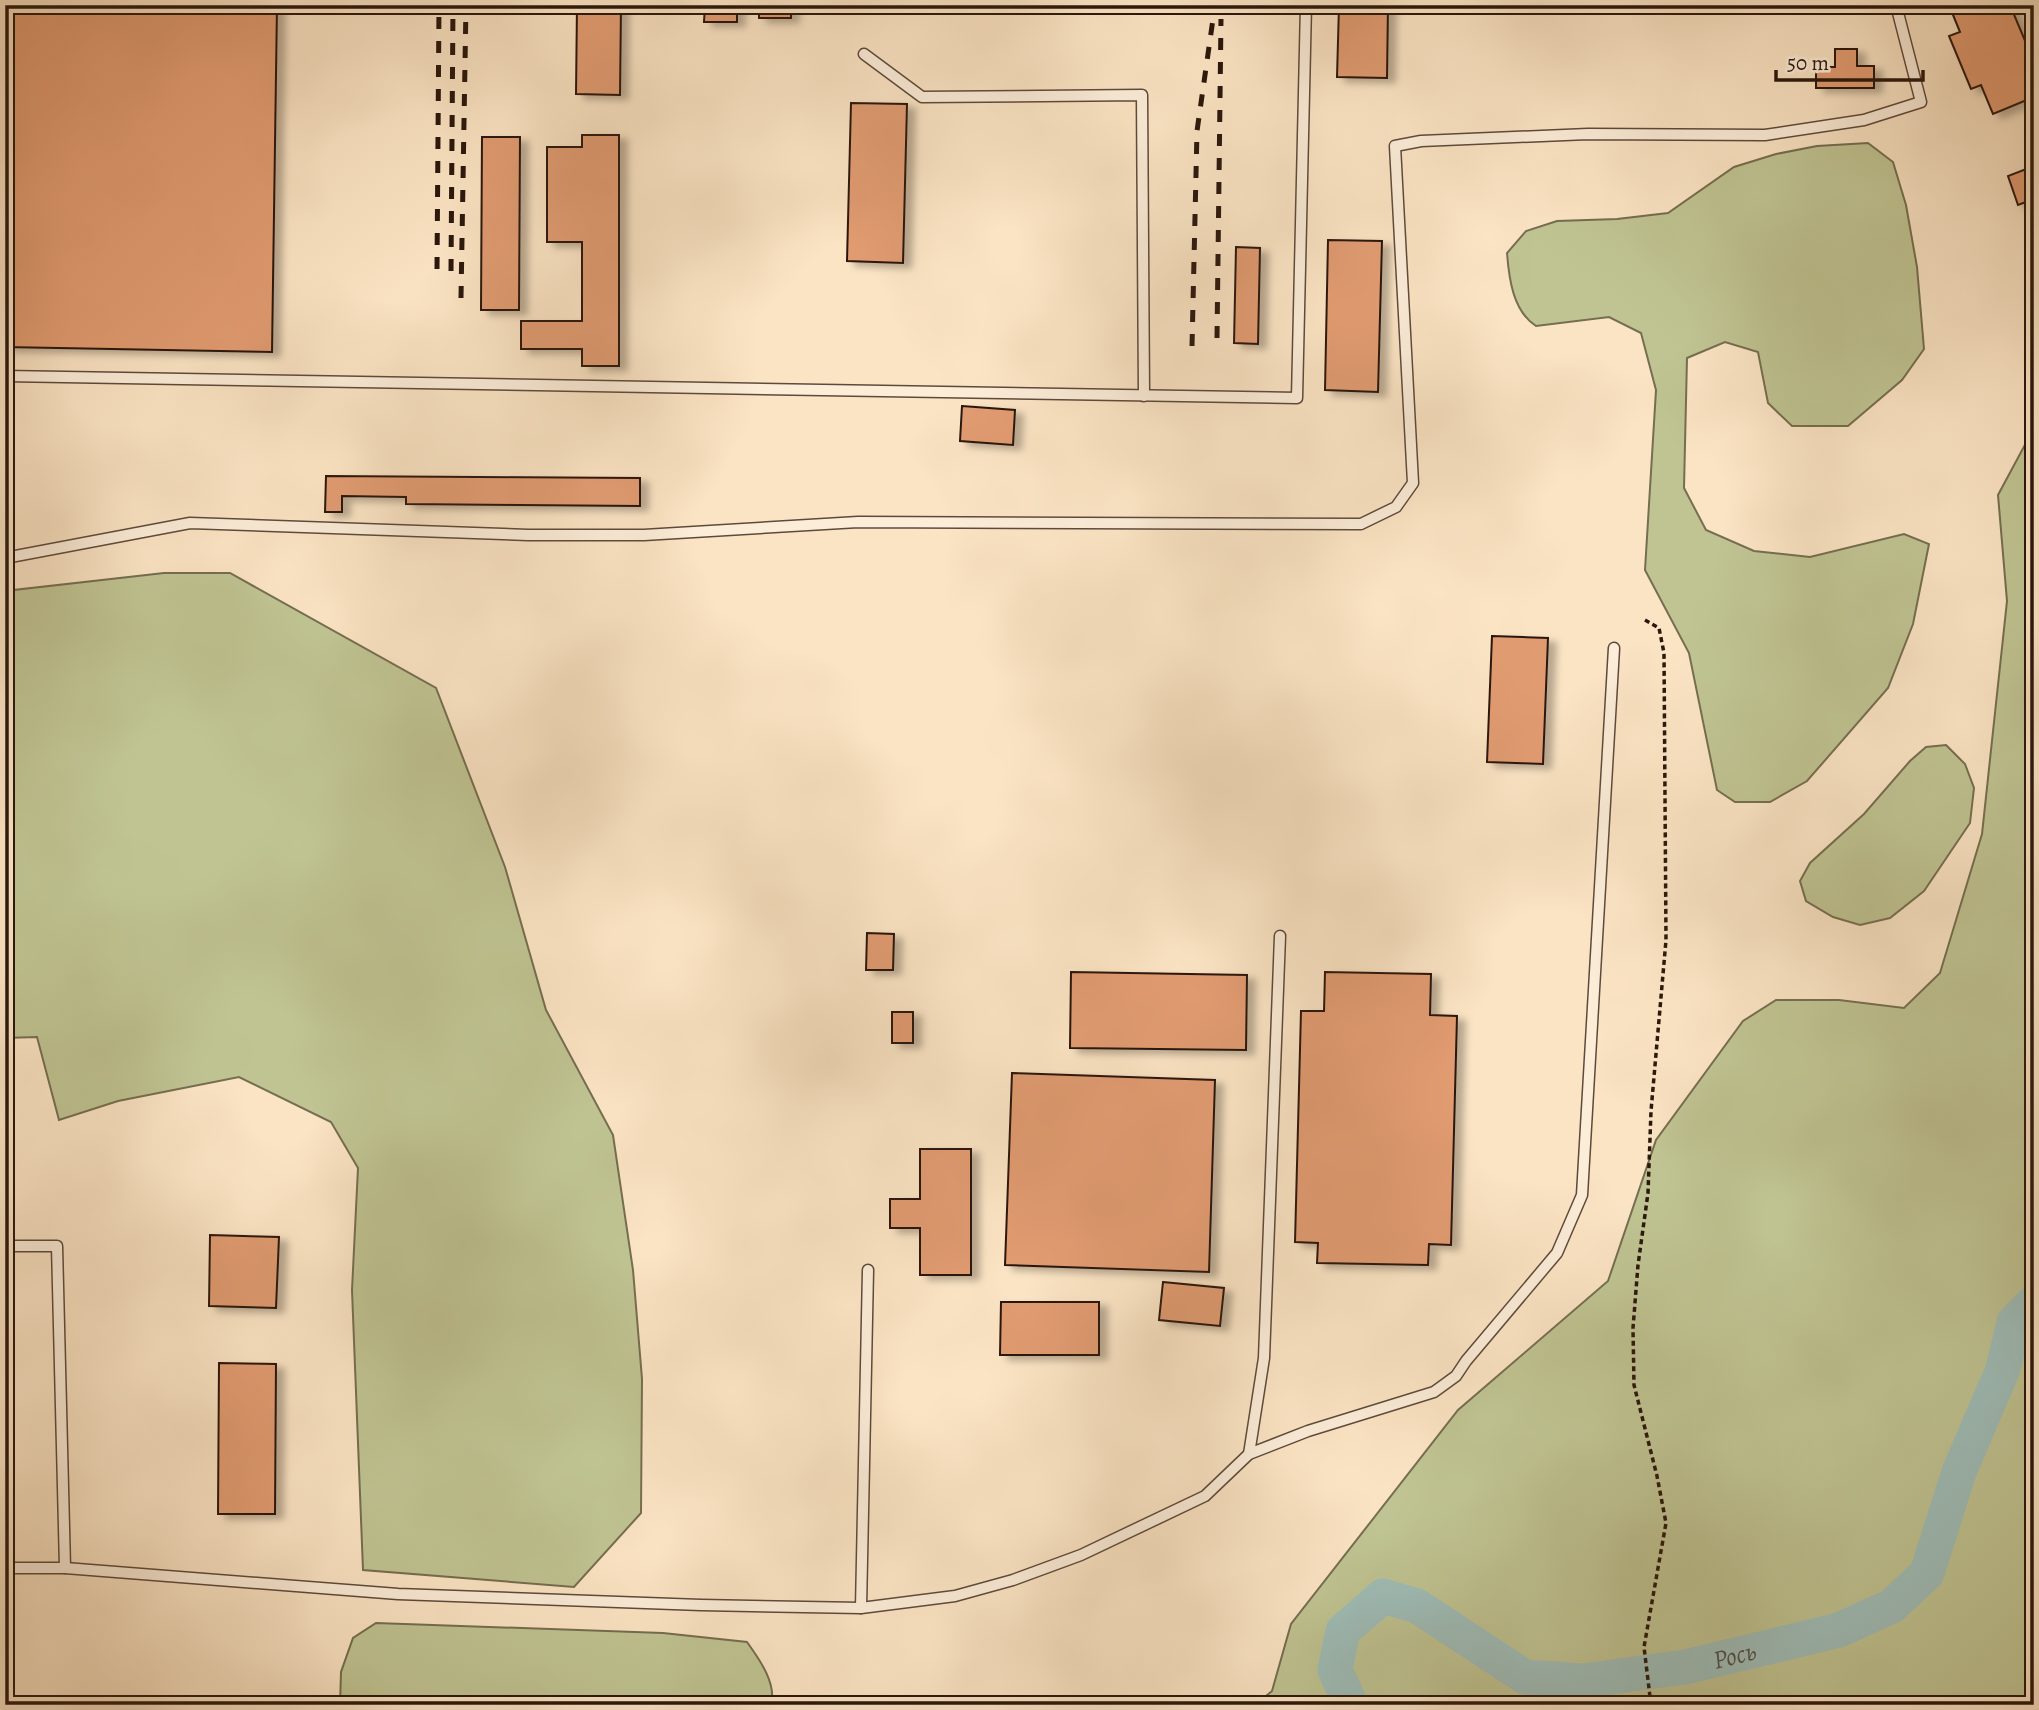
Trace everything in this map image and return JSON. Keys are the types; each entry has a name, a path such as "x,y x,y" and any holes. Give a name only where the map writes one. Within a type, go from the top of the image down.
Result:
{"lane":[{"path":"5,376 1297,398 1306,5"},
{"path":"5,558 190,523 528,535 644,535 858,522 1362,524 1396,507 1413,483 1395,146 1421,141 1588,134 1765,135 1864,121 1921,102 1896,5"},
{"path":"864,54 922,97 1142,95 1144,396"},
{"path":"5,1568 65,1568 398,1594 861,1608 955,1596 1013,1580 1081,1555 1205,1496 1249,1454 1308,1431 1434,1392 1455,1376 1557,1253 1582,1195 1614,648"},
{"path":"1249,1454 1264,1358 1280,936"},
{"path":"5,1246 57,1246 65,1568"},
{"path":"861,1608 868,1270"}],"path":[{"path":"1645,620 1659,628 1664,653 1666,940 1651,1111 1648,1193 1633,1328 1634,1385 1657,1476 1665,1523 1644,1647 1651,1705"}],"green space":[{"path":"1868,143 1893,162 1906,205 1917,267 1924,349 1902,380 1848,426 1792,426 1768,403 1758,352 1725,342 1687,358 1684,488 1706,530 1754,551 1810,557 1904,534 1929,544 1913,624 1888,688 1807,781 1770,802 1735,802 1717,790 1689,653 1645,570 1656,390 1641,333 1609,317 1536,326 1528,320 1517,303 1511,284 1507,253 1526,231 1557,221 1617,219 1668,213 1734,167 1776,154 1817,146"},
{"path":"2034,428 2034,1705 1255,1705 1272,1691 1291,1624 1458,1410 1608,1281 1656,1140 1743,1021 1776,1000 1839,1000 1904,1008 1940,973 1982,834 2007,601 1998,495"},
{"path":"164,573 230,573 436,688 505,867 546,1010 613,1135 633,1270 642,1379 641,1513 574,1587 363,1570 352,1290 358,1168 331,1122 239,1077 118,1101 59,1120 37,1037 5,1038 5,591"},
{"path":"1946,745 1965,764 1974,788 1970,823 1924,891 1890,918 1860,925 1833,917 1806,901 1800,881 1810,863 1864,814 1910,761 1926,747"},
{"path":"376,1623 663,1633 747,1642 769,1680 771,1705 340,1705 341,1672 353,1638"}],"building":[{"path":"5,5 277,5 272,352 5,347"},
{"path":"577,5 621,5 620,95 576,94"},
{"path":"705,5 737,5 737,22 704,22"},
{"path":"759,5 791,5 791,18 759,18"},
{"path":"1339,5 1388,5 1387,78 1337,77"},
{"path":"1949,5 2010,5 2034,62 2034,97 1993,114 1981,85 1971,89 1949,36 1960,32"},
{"path":"1835,49 1857,49 1857,66 1874,66 1874,88 1816,88 1816,67 1835,67"},
{"path":"851,103 907,104 903,263 847,261"},
{"path":"582,135 619,135 619,366 582,366 582,349 521,349 521,321 582,321 582,242 547,242 547,147 582,147"},
{"path":"482,137 520,137 519,310 481,310"},
{"path":"2034,166 2034,199 2018,205 2008,176"},
{"path":"1328,240 1382,241 1378,392 1325,390"},
{"path":"1236,247 1260,248 1258,344 1234,343"},
{"path":"962,406 1015,410 1013,445 960,441"},
{"path":"326,476 640,478 640,506 406,504 406,497 342,496 342,512 325,512"},
{"path":"1492,636 1548,638 1543,764 1487,762"},
{"path":"867,933 894,934 893,970 866,970"},
{"path":"1071,972 1247,975 1246,1050 1070,1048"},
{"path":"1325,972 1431,974 1430,1015 1457,1016 1451,1245 1429,1244 1428,1265 1317,1263 1318,1243 1295,1242 1301,1011 1324,1011"},
{"path":"892,1012 913,1012 913,1043 892,1043"},
{"path":"1012,1073 1215,1080 1209,1272 1005,1265"},
{"path":"920,1149 971,1149 971,1275 920,1275 920,1228 890,1228 890,1199 920,1199"},
{"path":"210,1235 279,1237 276,1308 209,1306"},
{"path":"1163,1282 1224,1288 1220,1326 1159,1320"},
{"path":"1001,1302 1099,1302 1099,1355 1000,1355"},
{"path":"219,1363 276,1364 275,1514 218,1514"}],"waterway":[{"name":"Рось","path":"1351,1705 1335,1670 1343,1631 1383,1596 1417,1606 1525,1677 1583,1681 1685,1667 1839,1630 1892,1606 1927,1573 1959,1472 2003,1369 2014,1322 2034,1302"}],"railway":[{"path":"437,269 439,5"},
{"path":"451,271 453,5"},
{"path":"461,298 466,5"},
{"path":"1192,346 1197,131 1215,5"},
{"path":"1217,338 1221,19"}]}
